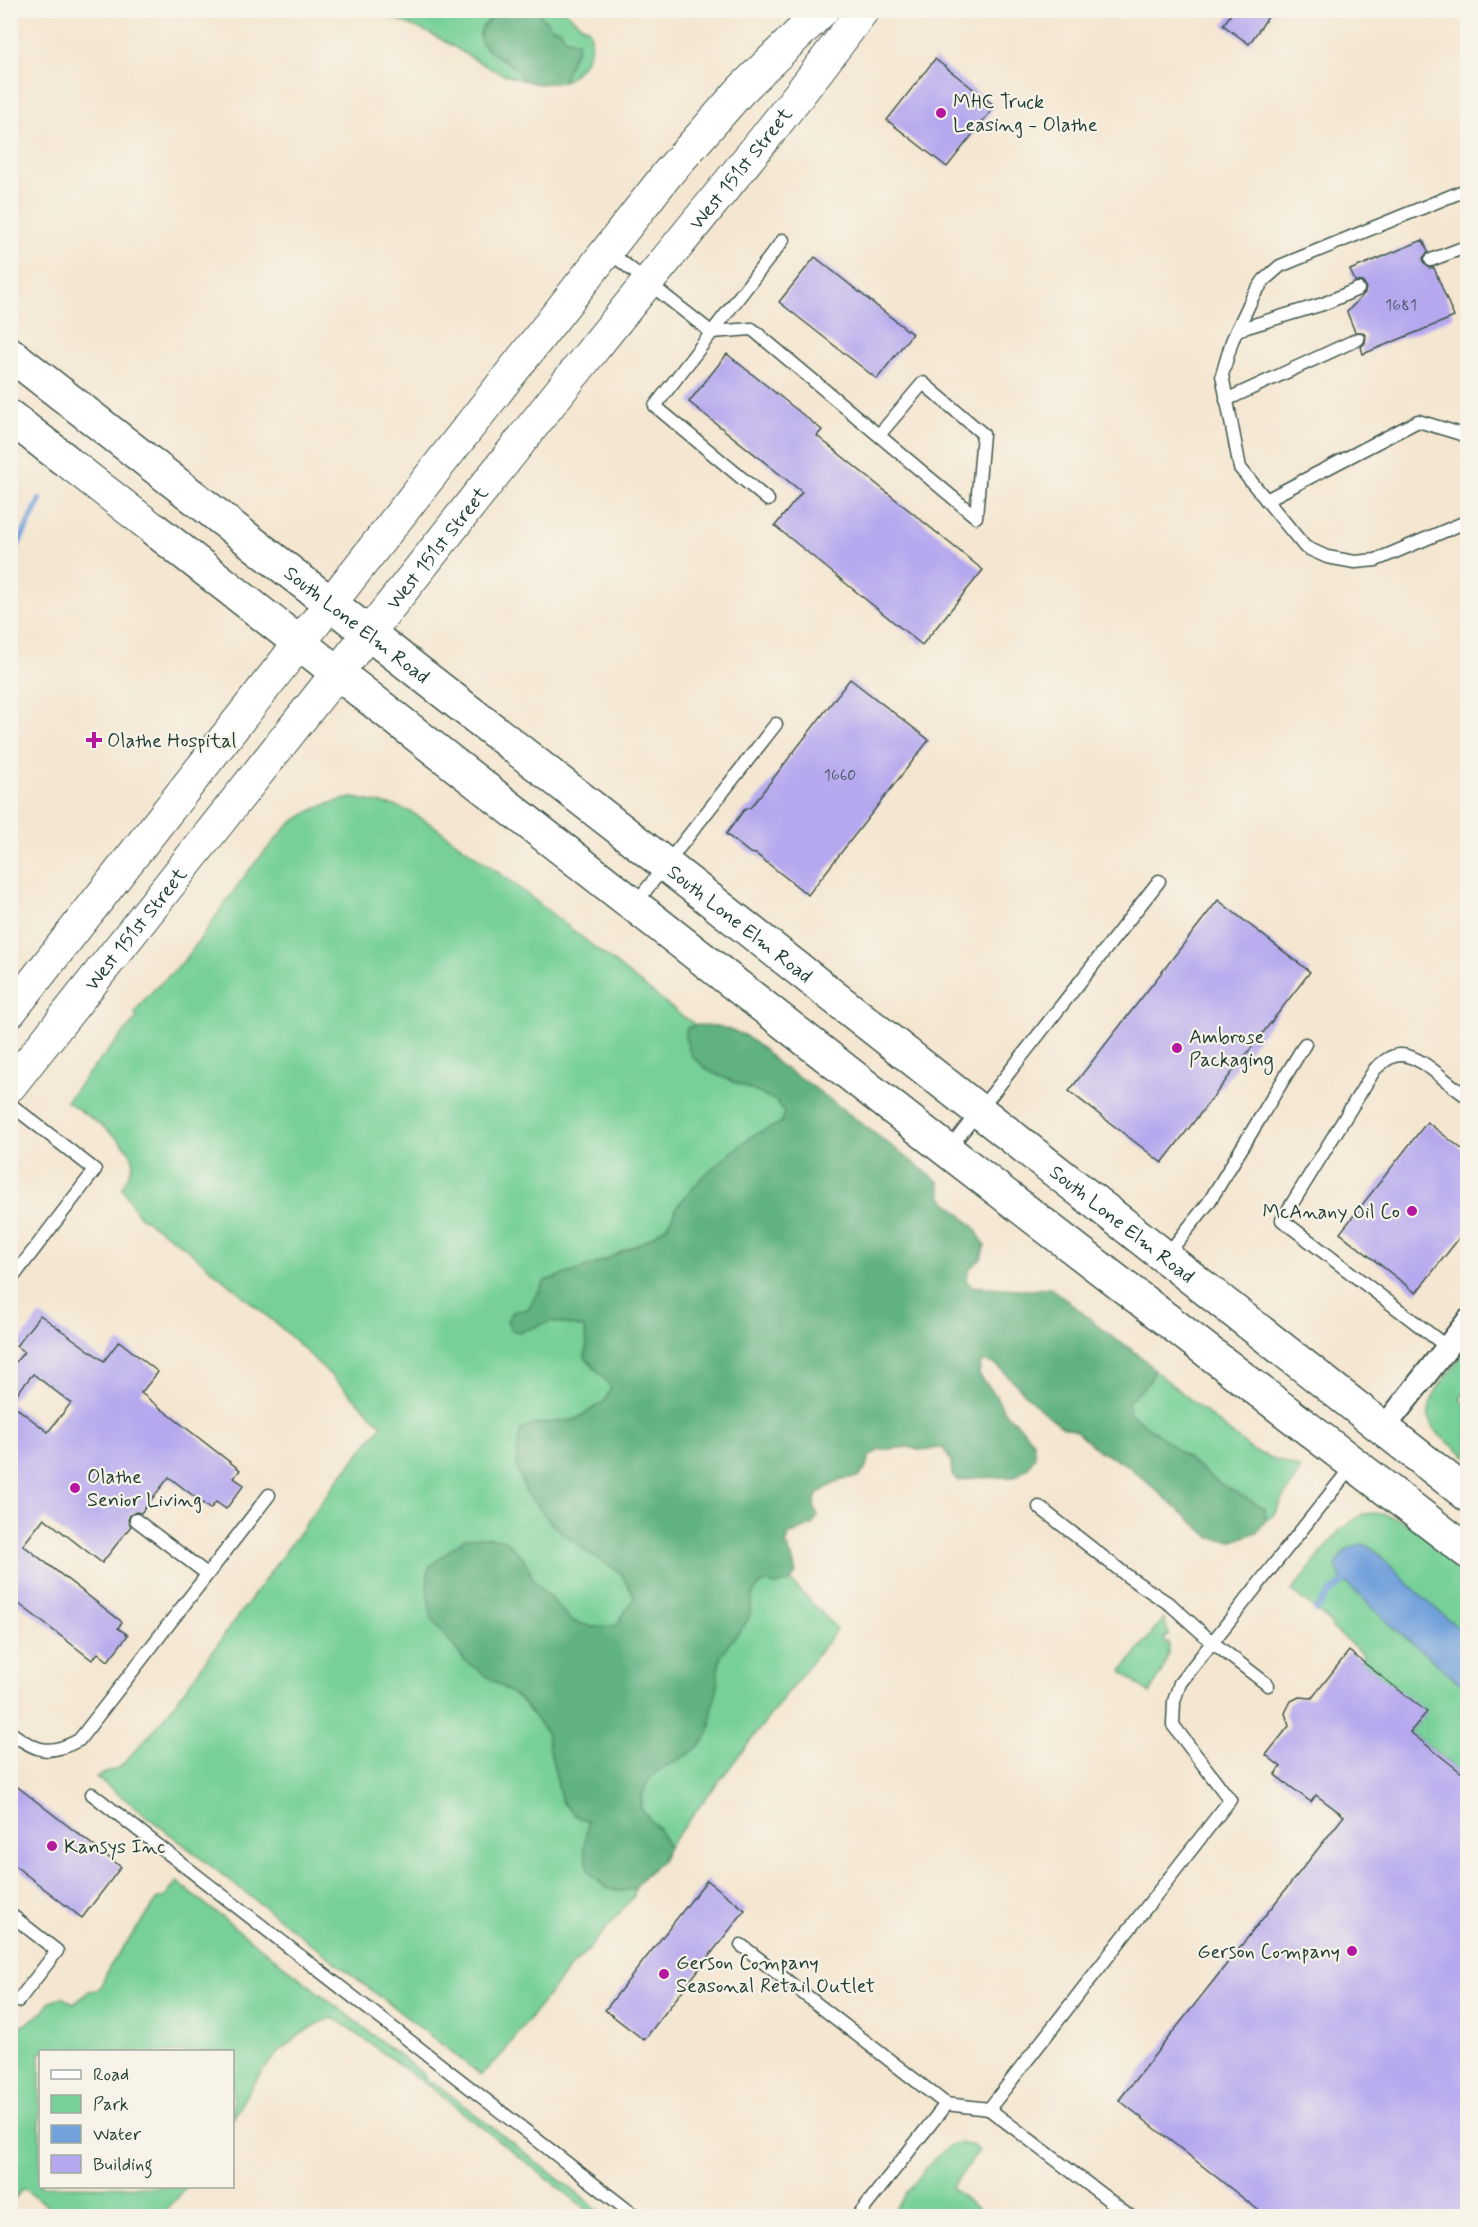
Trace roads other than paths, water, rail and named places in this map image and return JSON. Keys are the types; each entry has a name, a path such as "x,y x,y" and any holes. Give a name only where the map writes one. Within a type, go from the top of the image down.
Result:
{"main road":[{"name":"South Lone Elm Road","path":"10,354 370,633 1467,1495"},
{"path":"10,417 64,459"},
{"path":"154,530 1467,1552"}],"street":[{"path":"10,1012 668,173 741,90 823,10"},
{"name":"West 151st Street","path":"10,1086 648,281 831,54 863,10"},
{"path":"64,459 154,530"},
{"path":"1383,1429 1467,1321"}],"lane":[{"path":"1467,189 1280,266 1264,280 1253,296 1232,341 1222,375 1240,468 1305,547 1327,557 1355,562 1376,560 1467,522"},
{"path":"768,500 655,406 783,240"},
{"path":"1431,260 1467,246"},
{"path":"607,250 711,332 752,329 976,517 983,434 923,383 879,435"},
{"path":"1237,330 1323,304 1358,290"},
{"path":"1226,400 1358,339"},
{"path":"1266,500 1418,420 1461,434 1467,439"},
{"path":"634,904 776,723"},
{"path":"948,1150 1159,881"},
{"path":"1164,1257 1209,1202 1305,1044"},
{"path":"1447,1347 1282,1220 1374,1069 1386,1059 1399,1055 1414,1057 1467,1097"},
{"path":"10,1104 95,1170 10,1281"},
{"path":"990,2109 1230,1800 1173,1725 1174,1701 1180,1683 1354,1464"},
{"path":"10,1732 40,1750 52,1751 64,1748 79,1740 269,1495"},
{"path":"1039,1507 1130,1578 1171,1605 1212,1642 1268,1685"},
{"path":"136,1520 207,1574"},
{"path":"92,1794 635,2217"},
{"path":"10,1914 57,1951 18,2001"},
{"path":"741,1945 946,2104 990,2109 1130,2217"},
{"path":"858,2217 946,2104"}],"water":[{"path":"1360,1544 1370,1546 1423,1598 1467,1635 1467,1689 1394,1628 1341,1578 1336,1567 1340,1558 1344,1552"}],"waterway":[{"path":"10,561 40,500"},
{"path":"1316,1610 1344,1581"}],"place":[{"name":"MHC Truck Leasing - Olathe","path":"941,113"},
{"name":"Olathe Hospital","path":"94,740"},
{"name":"Ambrose Packaging","path":"1177,1048"},
{"name":"McAnany Oil Co","path":"1412,1211"},
{"name":"Olathe Senior Living","path":"75,1488"},
{"name":"Kansys Inc","path":"52,1846"},
{"name":"Gerson Company","path":"1352,1951"},
{"name":"Gerson Company Seasonal Retail Outlet","path":"664,1974"}]}
